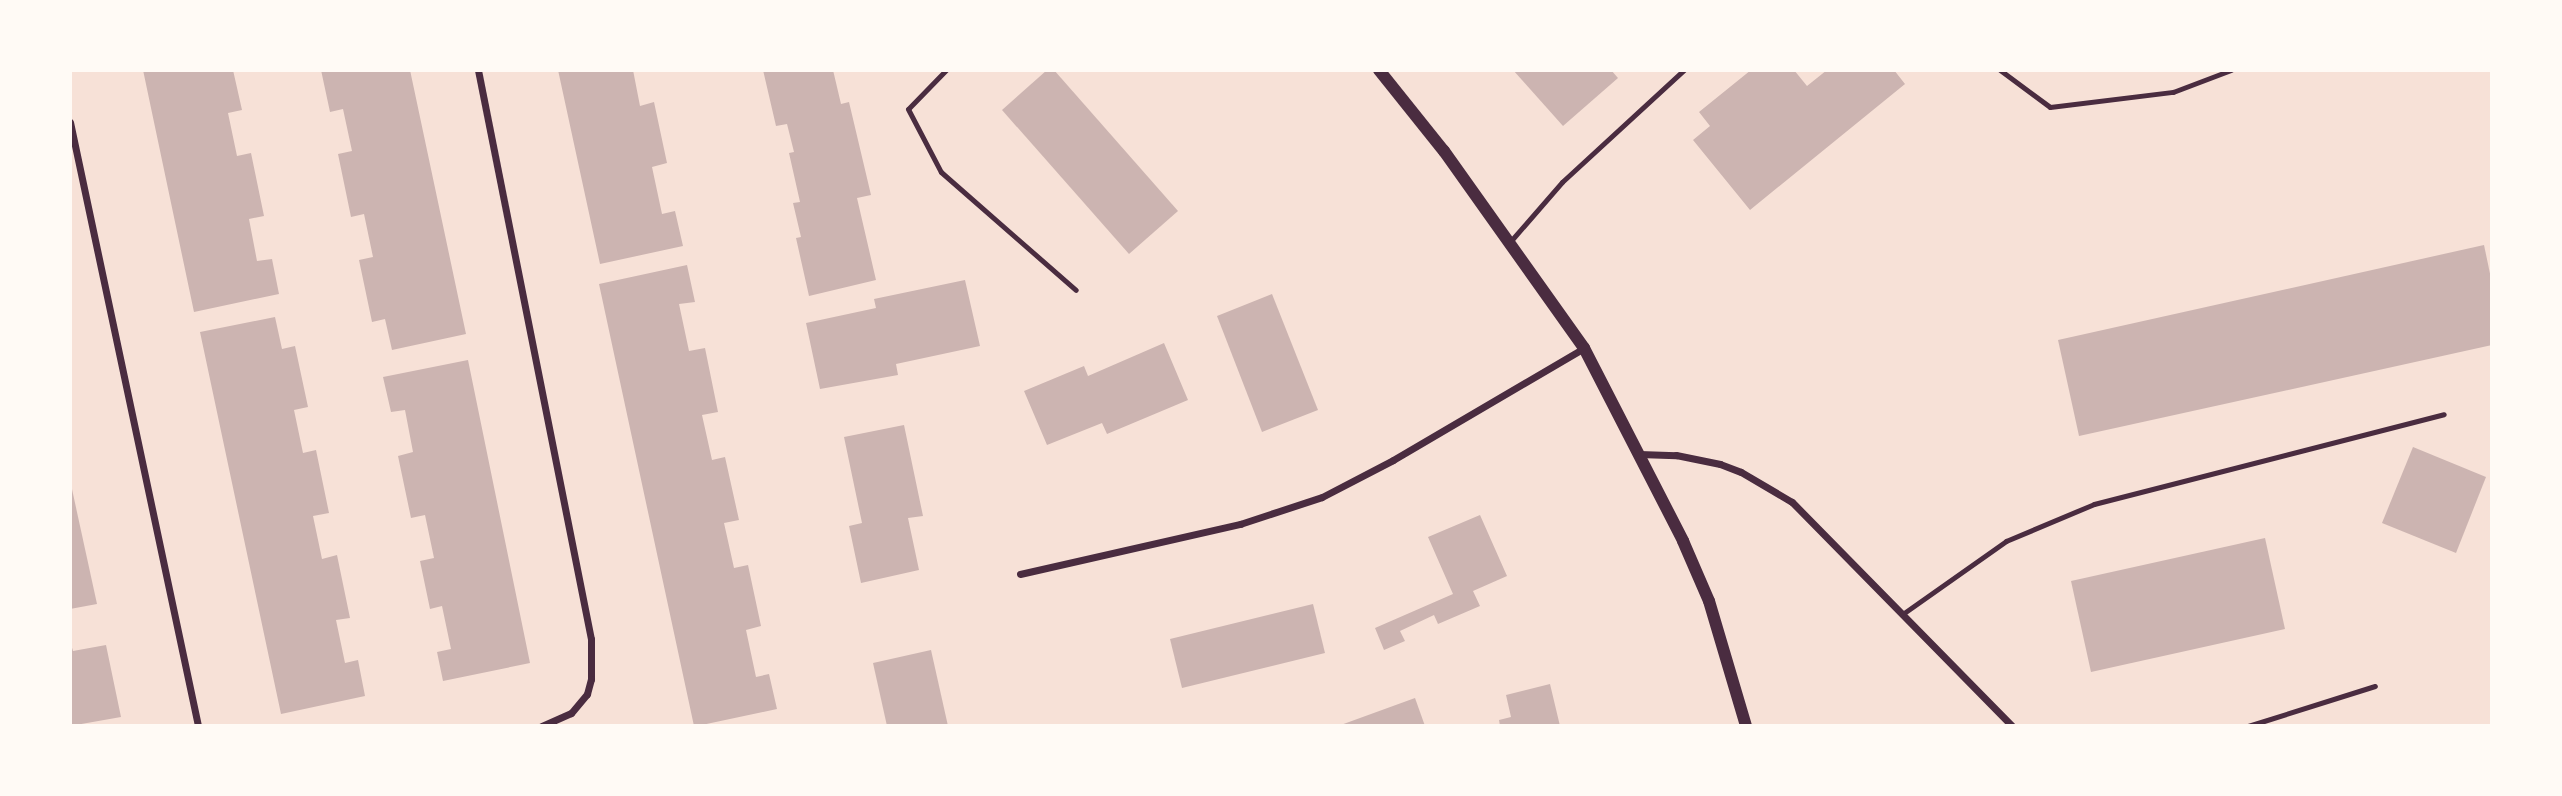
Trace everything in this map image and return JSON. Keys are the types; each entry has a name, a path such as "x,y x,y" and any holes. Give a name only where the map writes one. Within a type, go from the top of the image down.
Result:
{"street":[{"path":"478,70 586,611 592,659 587,694 571,713 542,726"},
{"path":"1379,70 1444,150 1584,348 1639,454 1709,601 1746,726"},
{"path":"70,122 198,726"},
{"path":"1020,574 1240,524 1322,497 1392,460 1584,348"},
{"path":"1639,454 1676,455 1741,472 1792,502 1904,613 2012,726"}],"lane":[{"path":"946,70 908,109 941,172 1076,290"},
{"path":"1509,243 1562,182 1684,70"},
{"path":"2000,70 2050,107 2172,92 2231,70"},
{"path":"1904,613 2006,541 2094,504 2444,414"},
{"path":"2248,726 2375,686"}],"building":[{"path":"143,70 233,70 242,110 228,113 237,156 251,153 264,216 249,219 257,261 272,259 279,294 194,312"},
{"path":"321,70 410,70 466,334 392,350 385,319 372,322 359,260 373,257 364,214 351,217 338,154 352,151 343,109 330,112"},
{"path":"558,70 633,70 640,106 654,102 667,163 652,167 662,214 675,211 683,246 600,264"},
{"path":"763,70 833,70 841,104 849,102 871,195 857,198 876,280 809,296 796,238 801,237 793,203 800,202 789,153 794,152 787,124 776,126"},
{"path":"1047,70 1054,70 1178,211 1129,254 1002,110"},
{"path":"1513,70 1611,70 1618,78 1563,126"},
{"path":"1751,70 1794,70 1807,86 1827,70 1894,70 1905,84 1750,210 1693,140 1710,126 1699,112"},
{"path":"2484,245 2492,283 2492,345 2079,436 2058,340"},
{"path":"687,265 695,302 679,304 689,351 705,348 718,412 702,415 712,460 725,457 739,520 724,523 734,568 748,565 761,626 746,630 756,677 769,674 777,709 697,726 694,726 599,284"},
{"path":"965,280 980,346 896,364 898,375 820,389 806,323 876,308 874,299"},
{"path":"1272,294 1318,410 1262,432 1217,316"},
{"path":"275,317 282,349 295,346 308,407 294,410 303,453 316,450 329,513 313,516 322,559 337,555 350,618 336,620 345,663 358,660 365,696 281,714 200,332"},
{"path":"1164,343 1188,400 1107,434 1102,423 1047,445 1024,391 1084,366 1088,376"},
{"path":"468,360 530,663 443,681 437,652 451,649 442,606 430,609 420,561 434,558 425,515 411,518 398,456 413,452 405,410 391,412 383,377"},
{"path":"904,425 923,516 908,518 919,570 861,583 849,526 862,523 844,437"},
{"path":"2413,447 2486,477 2456,553 2382,523"},
{"path":"70,480 97,604 70,609"},
{"path":"1480,515 1507,576 1473,591 1480,606 1438,624 1434,615 1400,631 1405,641 1384,650 1375,628 1453,594 1428,537"},
{"path":"2265,538 2285,629 2091,672 2071,581"},
{"path":"1313,604 1325,653 1182,688 1170,639"},
{"path":"70,641 73,651 106,645 121,717 70,726"},
{"path":"931,650 948,726 887,726 873,663"},
{"path":"1550,684 1560,726 1500,726 1499,720 1511,717 1506,695"},
{"path":"1415,698 1425,726 1338,726"}]}
